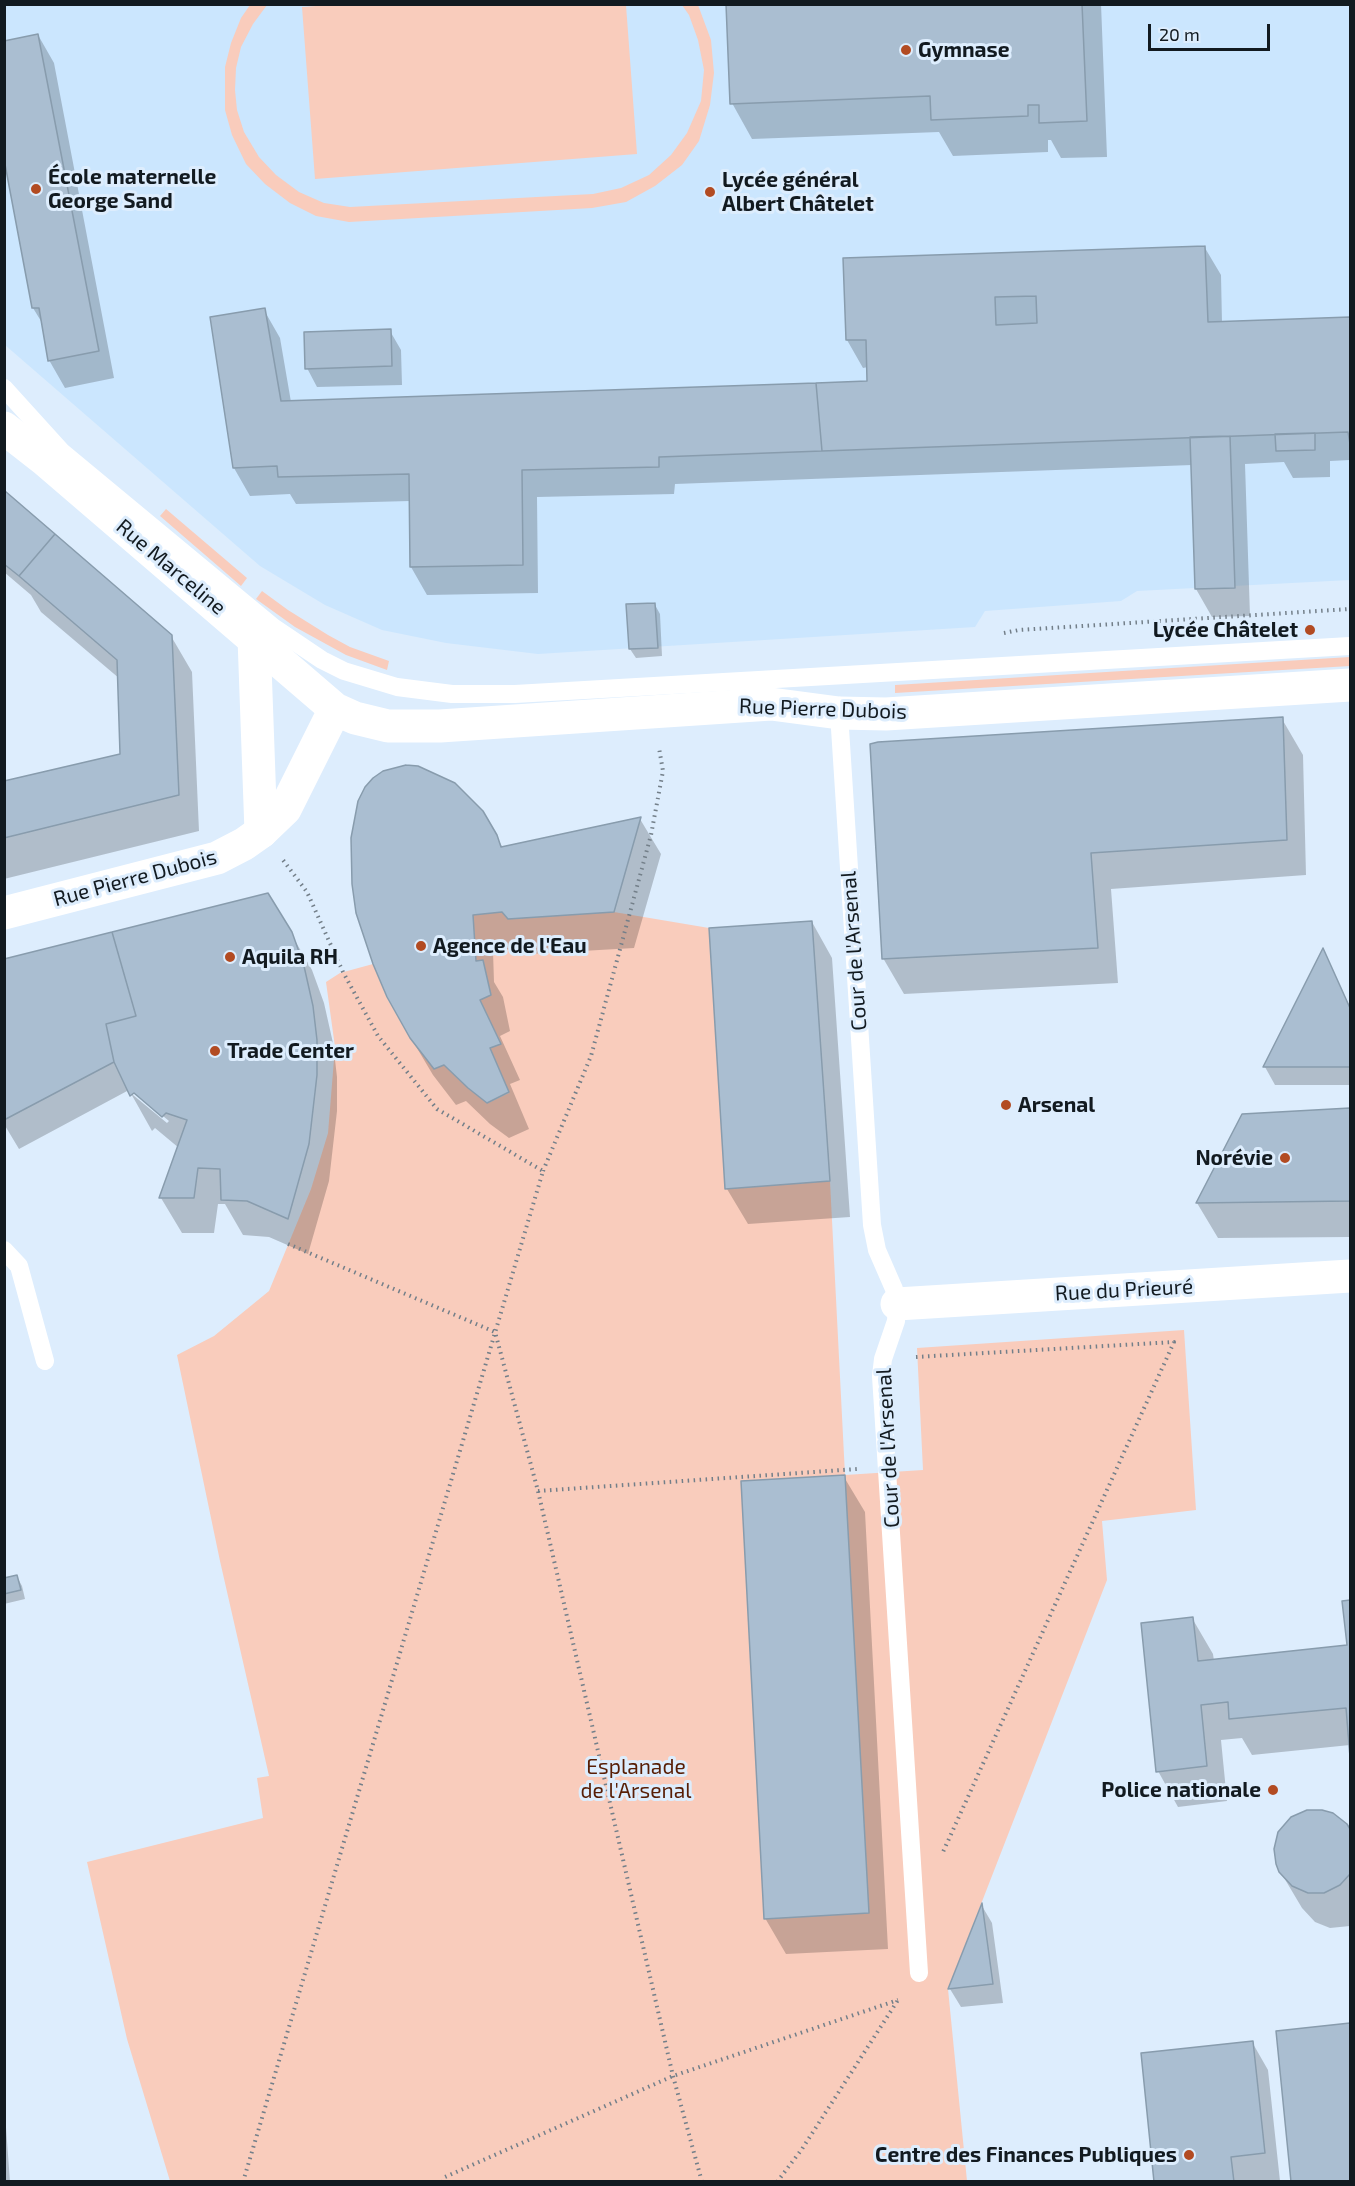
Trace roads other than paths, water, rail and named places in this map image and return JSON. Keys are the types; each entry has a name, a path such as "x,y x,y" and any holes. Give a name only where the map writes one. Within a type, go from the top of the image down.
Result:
{"street":[{"name":"Rue Marceline","path":"4,428 45,460 335,709"},
{"path":"254,638 261,832"},
{"name":"Rue Pierre Dubois","path":"4,913 217,858 232,852 261,832 285,809 335,709 355,718 388,726 410,727 771,704 839,713 886,714 1350,685"},
{"name":"Rue du Prieuré","path":"897,1304 1350,1276"}],"lane":[{"path":"4,388 62,452 273,627 296,644 336,667 367,680 397,687 452,694 515,694 1350,646"},
{"name":"Cour de l'Arsenal","path":"839,713 872,1225 877,1250 894,1289 897,1304 896,1322 883,1359 881,1376 919,1973"},
{"path":"4,1250 19,1266 45,1361"}],"place":[{"name":"Gymnase","path":"906,50"},
{"name":"École maternelle George Sand","path":"36,189"},
{"name":"Lycée général Albert Châtelet","path":"710,192"},
{"name":"Lycée Châtelet","path":"1310,630"},
{"name":"Agence de l'Eau","path":"421,946"},
{"name":"Aquila RH","path":"230,957"},
{"name":"Trade Center","path":"215,1051"},
{"name":"Arsenal","path":"1006,1105"},
{"name":"Norévie","path":"1285,1158"},
{"name":"Police nationale","path":"1273,1790"},
{"name":"Centre des Finances Publiques","path":"1189,2155"}],"park label":[{"name":"Esplanade de l'Arsenal","path":"636,1779"}]}
